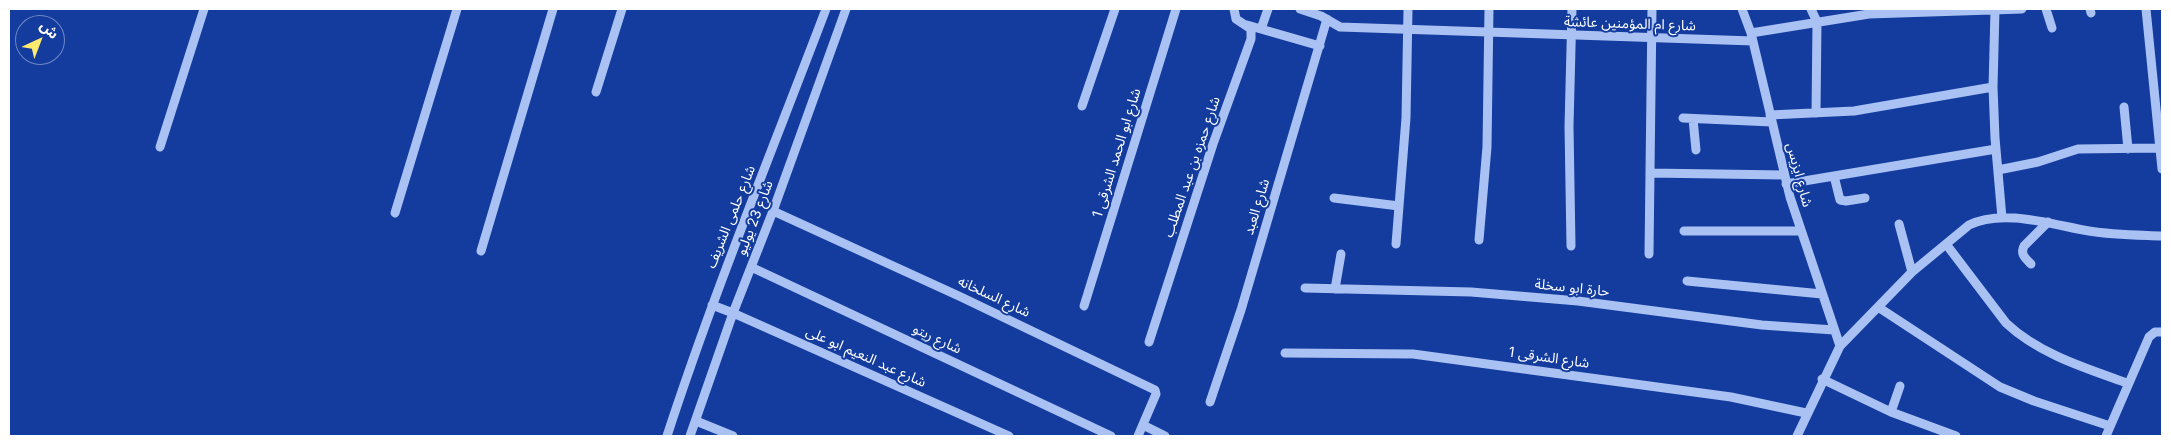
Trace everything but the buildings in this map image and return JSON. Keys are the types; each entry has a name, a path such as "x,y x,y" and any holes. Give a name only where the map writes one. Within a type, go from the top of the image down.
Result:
{"street":[{"path":"160,147 204,9"},
{"path":"395,213 457,9"},
{"path":"481,251 553,9"},
{"path":"596,92 622,9"},
{"name":"شارع حلمى الشريف","path":"667,436 712,306 826,9"},
{"name":"شارع 23 يوليو","path":"690,436 733,313 773,211 846,9"},
{"path":"1082,106 1115,9"},
{"name":"شارع ابو الحمد الشرقى 1","path":"1084,306 1176,9"},
{"path":"1234,9 1236,19 1247,25 1320,46"},
{"path":"1261,29 1268,9"},
{"name":"شارع ام المؤمنين عائشة","path":"1300,9 1340,27 1652,39 1752,37 1867,11 2022,9"},
{"path":"1396,244 1406,118 1408,9"},
{"path":"1479,240 1487,146 1490,9"},
{"path":"1571,246 1568,126 1572,9"},
{"path":"1649,254 1652,9"},
{"name":"شارع ايزيس","path":"1742,9 1752,37 1785,180 1840,346"},
{"path":"1811,9 1817,22 1816,113"},
{"path":"2046,9 2052,28"},
{"path":"2146,9 2162,169"},
{"path":"1995,10 1993,87 2002,218"},
{"name":"شارع العبد","path":"1210,402 1241,310 1328,20"},
{"name":"شارع حمزه بن عبد المطلب","path":"1150,342 1213,144 1251,39 1251,29 1247,25"},
{"path":"1683,118 1771,118 1816,113 1854,112 1993,87"},
{"path":"2124,107 2128,148"},
{"path":"1693,118 1696,150"},
{"path":"1998,170 2038,162 2078,149 2159,148"},
{"path":"1650,173 1785,180 1834,176 1996,149"},
{"path":"1834,176 1840,200 1865,198"},
{"path":"1334,198 1399,206"},
{"name":"شارع السلخانه","path":"773,211 961,297 1156,390 1138,436"},
{"path":"1796,436 1822,379 1840,346 1912,272 1969,225 1992,217 2048,222 2090,231 2162,236"},
{"path":"2031,264 2023,256 2024,246 2048,222"},
{"path":"1899,224 1912,272"},
{"path":"1684,231 1801,231"},
{"path":"1946,244 2006,323 2015,331 2060,358 2127,383"},
{"path":"1335,289 1341,254"},
{"name":"شارع ريتو","path":"751,267 1111,436"},
{"path":"1687,281 1822,294"},
{"name":"حارة ابو سخلة","path":"1305,288 1481,292 1578,301 1762,325 1834,330"},
{"name":"شارع عبد النعيم ابو على","path":"712,306 733,313 1009,436"},
{"path":"1878,307 2000,387 2034,401 2110,426"},
{"path":"2106,436 2148,337 2155,332 2162,332"},
{"name":"شارع الشرقى 1","path":"1285,353 1413,354 1731,397 1806,413"},
{"path":"1822,379 1891,412 1956,436"},
{"path":"1891,412 1900,386"},
{"path":"696,421 733,436"},
{"path":"1143,425 1165,436"}]}
